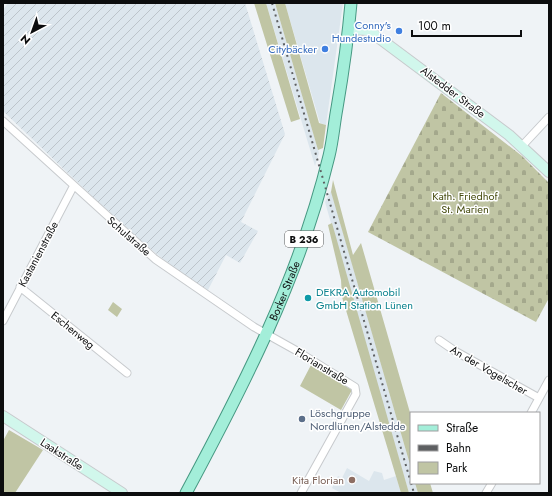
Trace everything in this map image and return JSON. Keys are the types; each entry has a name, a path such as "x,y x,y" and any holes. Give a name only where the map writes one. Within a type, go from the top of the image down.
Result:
{"main road":[{"name":"Borker Straße","path":"186,493 232,407 267,334 292,272 326,167 349,29 351,3"}],"street":[{"name":"Alstedder Straße","path":"349,29 367,30 375,35 458,95 522,146 549,172"},
{"path":"522,146 549,117"},
{"name":"Schulstraße","path":"3,121 73,187 156,259 254,327 267,334"},
{"name":"Kastanienstraße","path":"3,321 73,187"},
{"name":"Eschenweg","path":"20,287 127,373"},
{"name":"Florianstraße","path":"267,334 353,385 356,391 301,493"},
{"name":"An der Vogelscher","path":"439,340 454,351 539,398"},
{"name":"An der Vogelscher","path":"532,412 549,380"},
{"name":"Laakstraße","path":"3,416 122,493"},
{"path":"486,493 491,484"}],"shaded area":[{"path":"8,3 245,3 285,134 241,222 258,231 240,263 226,255 208,290 179,272 141,241 3,111 3,10"},
{"path":"266,3 275,3 319,153 315,166"},
{"path":"285,3 343,3 326,125 320,123"},
{"path":"331,191 410,465 410,484 415,484 418,493 409,493 325,202"},
{"name":"Kita Florian","path":"347,468 369,481 374,471 382,473 384,480 396,476 401,493 341,493 332,488 338,476 342,478"}],"green space":[{"path":"254,3 266,3 300,119 291,122"},
{"path":"275,3 285,3 319,123 326,125 323,148 318,150"},
{"name":"Kath. Friedhof St. Marien","path":"441,93 522,156 549,183 549,298 536,322 368,232"},
{"path":"333,180 353,255 361,243 410,413 410,465 331,192"},
{"path":"332,223 409,493 401,493 342,297 341,280 328,225"},
{"path":"113,302 122,309 117,317 108,310"},
{"path":"311,365 352,390 341,410 300,386"},
{"path":"9,430 43,450 15,493 3,493 3,441"},
{"path":"415,484 430,484 433,493 418,493"}],"railway":[{"path":"272,3 410,480"},
{"path":"411,484 414,493"}],"place":[{"name":"Conny's Hundestudio","path":"399,31"},
{"name":"Citybäcker","path":"325,49"},
{"name":"DEKRA Automobil GmbH Station Lünen","path":"308,298"},
{"name":"Löschgruppe Nordlünen/Alstedde","path":"302,419"},
{"name":"Kita Florian","path":"352,480"}]}
